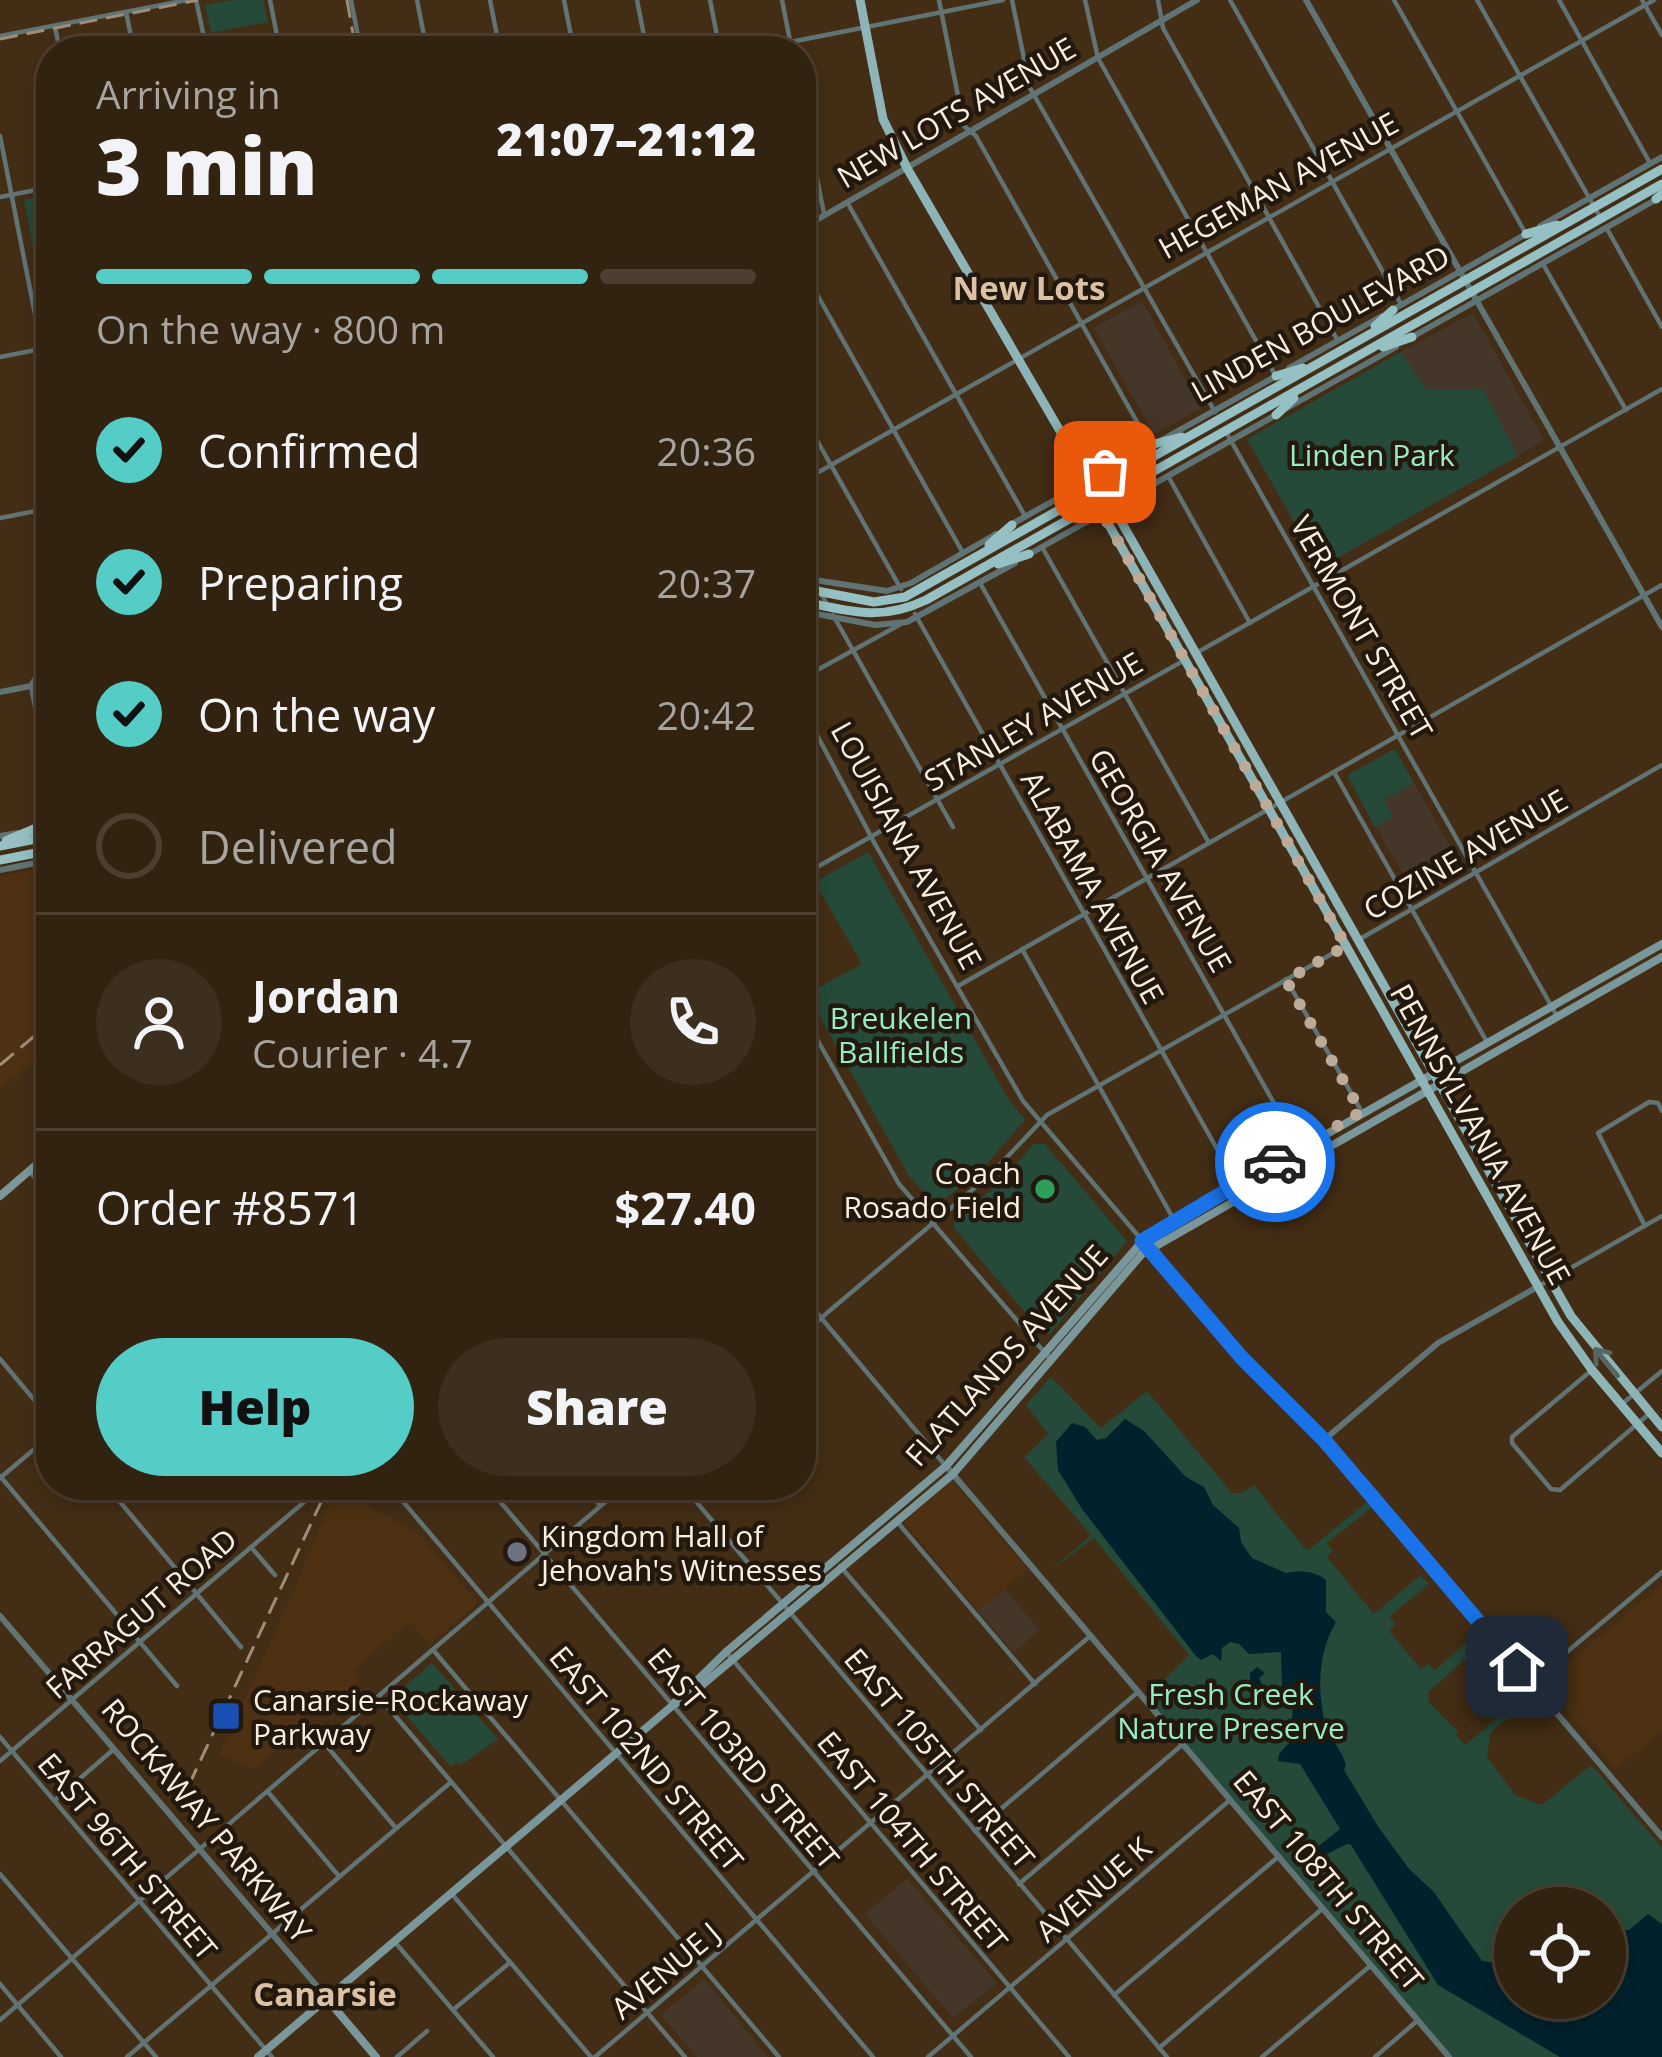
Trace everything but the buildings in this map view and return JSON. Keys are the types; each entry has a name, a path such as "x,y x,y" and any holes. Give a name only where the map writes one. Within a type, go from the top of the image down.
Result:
{"highway":[{"name":"LINDEN BOULEVARD","path":"816,604 879,615 982,569 1104,506 1319,363 1598,213 1662,170"},
{"name":"LINDEN BOULEVARD","path":"816,591 874,602 908,602 968,556 1092,486 1309,384 1574,219 1662,184"},
{"path":"1526,234 1574,219"},
{"path":"1359,340 1397,307"},
{"path":"1361,355 1412,337"},
{"path":"1276,376 1319,363"},
{"path":"1276,415 1309,384"},
{"path":"1152,445 1193,435"},
{"path":"968,556 1012,525"},
{"path":"982,569 1029,554"},
{"path":"0,842 34,830"},
{"path":"0,842 36,838"},
{"path":"0,860 36,853"}],"main road":[{"name":"PENNSYLVANIA AVENUE","path":"860,0 884,119 907,168 1104,506 1105,518 1281,802 1421,1080 1570,1341 1662,1453"},
{"name":"PENNSYLVANIA AVENUE","path":"1190,656 1270,809 1441,1084 1581,1331 1662,1427"},
{"name":"FLATLANDS AVENUE","path":"950,1470 1044,1352 1174,1220 1662,944"},
{"name":"FLATLANDS AVENUE","path":"265,2055 950,1470 1052,1361 1146,1245 1428,1092 1662,957"},
{"path":"0,1196 36,1165"},
{"name":"ROCKAWAY PARKWAY","path":"327,1998 376,2057"}],"street":[{"path":"0,36 187,0"},
{"path":"196,0 203,36"},
{"path":"270,0 277,36"},
{"path":"351,0 358,36"},
{"path":"417,0 424,36"},
{"path":"490,0 497,36"},
{"path":"564,0 571,36"},
{"path":"637,0 644,36"},
{"path":"710,0 717,36"},
{"path":"782,0 789,36"},
{"path":"939,0 964,126 1152,445"},
{"path":"816,37 1003,0"},
{"name":"VERMONT STREET","path":"1012,0 1034,94 1557,1016"},
{"path":"1084,0 1098,58 1276,376"},
{"path":"1158,0 1162,21 1338,340"},
{"name":"NEW LOTS AVENUE","path":"816,220 1197,0"},
{"path":"1231,0 1397,307"},
{"path":"1306,0 1662,626"},
{"path":"1394,0 1526,234"},
{"path":"1477,0 1662,326"},
{"path":"1559,0 1651,164"},
{"name":"HEGEMAN AVENUE","path":"816,474 1654,0"},
{"path":"1643,3 1662,35"},
{"path":"126,12 131,36"},
{"path":"55,26 57,36"},
{"path":"0,136 36,319"},
{"name":"LINDEN BOULEVARD","path":"816,581 908,602 980,583 1104,506 1168,476 1276,376 1338,340 1397,307 1543,263 1662,157"},
{"path":"816,170 825,215"},
{"path":"0,197 36,190"},
{"name":"LINDEN BOULEVARD","path":"1012,525 1092,486 1152,445 1276,415 1412,337 1526,234 1660,196"},
{"path":"848,202 1025,517"},
{"path":"1543,263 1626,410"},
{"path":"816,292 968,556"},
{"path":"0,357 36,350"},
{"name":"STANLEY AVENUE","path":"816,867 1662,389"},
{"name":"ALABAMA AVENUE","path":"816,438 1243,1195"},
{"path":"1168,476 1250,623"},
{"path":"0,518 36,511"},
{"path":"1042,547 1210,843"},
{"name":"GEORGIA AVENUE","path":"980,583 1305,1158"},
{"path":"816,585 952,826"},
{"path":"958,986 1662,585"},
{"name":"LINDEN BOULEVARD","path":"816,614 875,625 907,622 908,602"},
{"path":"816,670 907,622"},
{"path":"36,678 31,686 36,712"},
{"path":"0,692 36,685"},
{"name":"LOUISIANA AVENUE","path":"816,732 1023,1101 1242,1358 1324,1440 1662,1837"},
{"name":"COZINE AVENUE","path":"816,1322 991,1174 1040,1120 1662,765"},
{"path":"1334,772 1487,1042"},
{"path":"0,870 36,863"},
{"path":"1022,949 1174,1220"},
{"path":"1286,980 1361,1112"},
{"path":"816,1037 899,1184 1052,1361"},
{"path":"1645,1226 1598,1133 1649,1102 1658,1103 1662,1111"},
{"path":"29,1171 36,1179"},
{"path":"1324,1440 1437,1343 1662,1216"},
{"name":"EAST 108TH STREET","path":"816,1312 1449,2057"},
{"path":"0,1359 36,1402"},
{"path":"1592,1370 1512,1437 1512,1443 1551,1489 1560,1490 1650,1413"},
{"path":"1622,1405 1662,1371"},
{"path":"36,1447 0,1477 177,1686"},
{"path":"119,1500 241,1647"},
{"name":"FARRAGUT ROAD","path":"0,1761 305,1500"},
{"name":"EAST 102ND STREET","path":"402,1500 873,2057"},
{"name":"EAST 103RD STREET","path":"499,1500 971,2057"},
{"path":"597,1500 601,1505"},
{"path":"0,2020 607,1500"},
{"name":"EAST 105TH STREET","path":"695,1500 1167,2057"},
{"path":"892,1517 1035,1684"},
{"path":"251,1547 275,1575"},
{"path":"839,1563 981,1730"},
{"path":"1531,1683 1662,1572"},
{"name":"ROCKAWAY PARKWAY","path":"0,1616 327,1998"},
{"name":"AVENUE J","path":"593,2057 1091,1636"},
{"path":"434,1651 779,2057"},
{"name":"EAST 104TH STREET","path":"729,1656 1069,2057"},
{"path":"975,1831 1138,1692"},
{"path":"380,1698 685,2057"},
{"name":"EAST 96TH STREET","path":"0,1737 265,2055"},
{"path":"325,1744 396,1828"},
{"path":"1019,1884 1182,1745"},
{"path":"54,1801 114,1748"},
{"path":"127,2057 452,1782"},
{"path":"268,1792 340,1877"},
{"name":"AVENUE K","path":"928,2057 1230,1800"},
{"path":"1114,1995 1278,1857"},
{"path":"0,1874 155,2057"},
{"path":"452,1893 593,2057"},
{"path":"1159,2048 1322,1909"},
{"path":"394,1941 493,2057"},
{"path":"453,2010 510,1962"},
{"path":"1262,2057 1370,1966"},
{"path":"0,1984 61,2057"},
{"path":"1375,2057 1417,2021"},
{"path":"397,2057 427,2031"}],"shaded area":[{"path":"1142,301 1201,408 1154,435 1094,328"},
{"path":"1473,313 1544,440 1518,456 1483,389 1426,390 1401,352"},
{"path":"1414,783 1461,866 1414,893 1376,827 1392,817 1383,801"},
{"path":"36,869 36,1059 0,1089 0,876"},
{"path":"951,1480 1028,1569 978,1611 904,1522"},
{"path":"331,1500 364,1500 420,1535 478,1603 430,1644 409,1621 354,1670 361,1681 345,1694 329,1695 318,1703 257,1769 219,1754"},
{"path":"1662,1585 1662,1731 1616,1769 1544,1683"},
{"path":"1005,1589 1039,1630 1014,1652 978,1611"},
{"path":"907,1879 997,1983 953,2018 865,1914"},
{"path":"704,1979 768,2057 697,2057 661,2015"}],"green space":[{"path":"263,0 268,22 211,33 205,5"},
{"path":"36,198 36,263 24,200"},
{"name":"Linden Park","path":"1401,352 1426,390 1483,389 1518,456 1320,568 1247,439"},
{"path":"1395,749 1414,783 1384,800 1393,817 1375,827 1347,775"},
{"name":"Breukelen Ballfields","path":"868,852 1009,1100 1025,1120 984,1167 940,1203 934,1203 909,1176 816,1010 816,989 862,964 816,881"},
{"path":"1034,1144 1045,1144 1127,1241 1050,1334 1043,1334 954,1228 954,1222"},
{"name":"Fresh Creek Nature Preserve","path":"1051,1377 1101,1428 1147,1391 1232,1493 1254,1485 1307,1551 1368,1501 1372,1507 1327,1543 1333,1551 1327,1557 1374,1614 1421,1575 1429,1584 1389,1617 1395,1624 1389,1631 1421,1669 1429,1664 1435,1670 1476,1634 1484,1643 1428,1692 1429,1702 1456,1735 1465,1745 1524,1696 1523,1689 1545,1714 1537,1714 1532,1703 1526,1703 1490,1733 1487,1757 1515,1795 1542,1805 1590,1766 1662,1848 1662,1935 1647,1924 1626,1939 1626,1887 1494,1887 1494,1965 1482,1963 1419,1881 1406,1872 1339,1770 1342,1765 1322,1726 1316,1695 1317,1658 1330,1624 1320,1615 1321,1589 1315,1578 1279,1575 1250,1560 1141,1433 1122,1429 1109,1440 1096,1442 1076,1426 1066,1435 1060,1450 1062,1468 1204,1651 1229,1639 1262,1652 1281,1647 1297,1724 1287,1749 1290,1757 1304,1755 1342,1826 1444,1980 1494,2009 1494,2019 1511,2019 1523,2026 1520,2030 1560,2057 1449,2057 1144,1700 1189,1655 1094,1538 1049,1572 1091,1535 1024,1457 1048,1434 1026,1405"},
{"path":"432,1663 498,1739 461,1765 457,1762 451,1767 398,1706 402,1702 396,1694"}],"water":[{"path":"1125,1419 1144,1431 1186,1477 1204,1487 1213,1505 1239,1528 1241,1542 1252,1558 1286,1573 1307,1572 1326,1580 1326,1612 1336,1622 1321,1669 1328,1731 1344,1759 1344,1770 1379,1828 1410,1870 1433,1891 1482,1961 1494,1963 1494,2018 1438,1985 1351,1845 1306,1864 1293,1849 1295,1840 1306,1856 1340,1829 1300,1764 1278,1761 1291,1741 1293,1705 1286,1698 1260,1697 1250,1685 1250,1673 1257,1667 1265,1673 1259,1678 1263,1687 1276,1691 1282,1685 1281,1652 1249,1654 1230,1642 1222,1648 1221,1661 1213,1654 1201,1660 1196,1656 1082,1509 1058,1470 1056,1442 1072,1423 1085,1427 1097,1440 1106,1438"},
{"path":"1648,1914 1662,1924 1662,2057 1560,2057 1496,2019 1626,2019 1626,1930"}],"railway":[{"path":"0,39 198,0"},
{"path":"347,0 353,36"},
{"path":"0,1065 36,1035"},
{"path":"189,1785 322,1500"}],"way so far":[{"path":"1105,472 1089,481 1106,510 1105,518 1346,946 1286,980 1361,1112 1275,1162"}],"place":[{"name":"Coach Rosado Field","path":"1045,1189"},
{"name":"Kingdom Hall of Jehovah's Witnesses","path":"517,1552"},
{"name":"Canarsie–Rockaway Parkway","path":"226,1716"}],"district":[{"name":"New Lots","path":"1029,287"},
{"name":"Canarsie","path":"325,1993"}],"route":[{"path":"1275,1162 1142,1241 1242,1358 1324,1440 1517,1667"}]}
